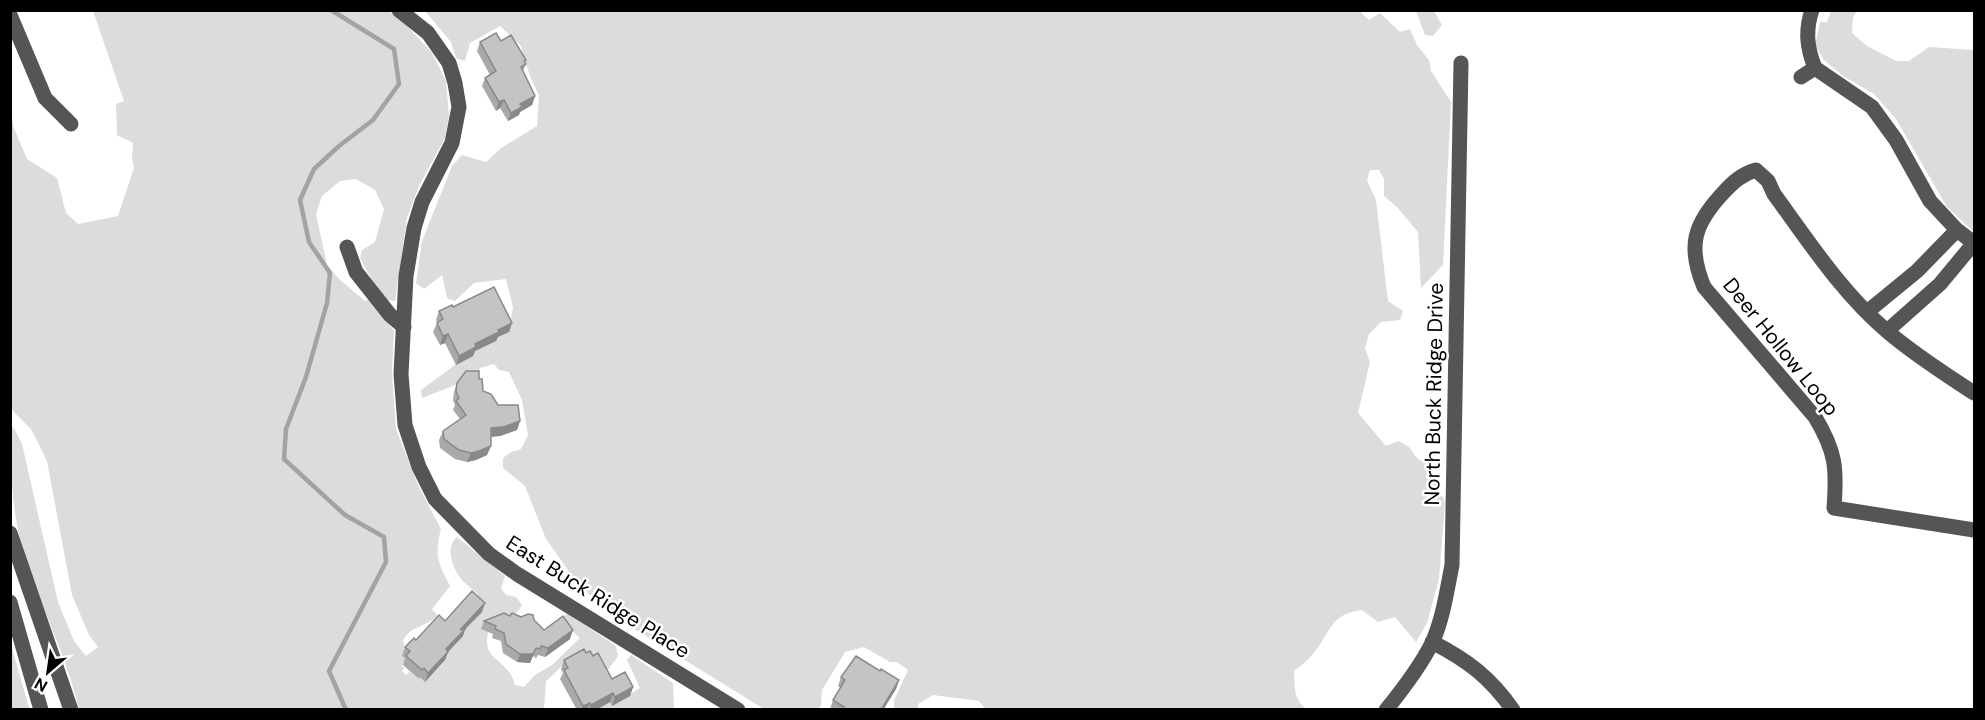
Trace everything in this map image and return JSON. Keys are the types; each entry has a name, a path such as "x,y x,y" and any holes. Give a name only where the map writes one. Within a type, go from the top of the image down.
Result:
{"street":[{"name":"East Buck Ridge Place","path":"399,10 428,33 449,63 459,107 452,143 422,202 414,228 406,276 401,374 405,425 419,467 435,499 489,554 517,574 738,710"},
{"path":"1812,10 1807,34 1808,51 1815,68 1872,107 1896,140 1930,201 1957,230 1974,243 1940,284 1887,331"},
{"path":"10,15 45,98 70,124"},
{"name":"North Buck Ridge Drive","path":"1386,710 1404,687 1432,642 1446,599 1452,565 1461,63"},
{"path":"1801,77 1815,68"},
{"name":"Deer Hollow Loop","path":"1867,312 1831,273 1774,194 1768,182 1756,170 1744,173 1706,211 1695,238 1694,256 1704,287 1815,417 1828,440 1836,476 1834,508 1974,530"},
{"path":"1957,230 1917,271 1867,312 1915,354 1974,393"},
{"path":"346,247 356,272 390,315 404,327"},
{"path":"10,533 71,710"},
{"path":"10,602 41,710"},
{"path":"1432,642 1483,673 1513,710"}],"shaded area":[{"path":"388,10 407,26 432,53 446,81 449,116 445,138 419,186 407,218 395,301 386,300 360,258 362,250 375,242 384,209 375,190 356,179 340,181 322,196 316,214 327,265 339,279 365,301 370,299 394,331 392,373 396,429 418,485 441,529 438,559 450,586 432,609 438,616 414,629 403,640 407,660 402,666 404,668 402,671 406,675 410,671 418,679 420,677 426,681 445,661 442,658 455,645 478,594 463,581 453,565 451,547 457,537 505,576 501,588 506,595 516,597 522,605 514,617 492,622 487,645 494,658 512,676 515,685 524,687 535,675 552,665 580,638 561,621 567,613 616,646 618,656 608,670 599,669 579,652 574,655 546,681 544,709 79,709 67,669 23,550 14,504 11,427 14,428 22,444 58,602 74,641 86,656 98,647 89,635 72,595 47,461 31,429 11,409 10,86 13,126 27,159 57,178 66,213 78,224 118,216 134,168 133,143 117,135 116,104 124,101 93,11"},
{"path":"1358,10 1369,20 1380,13 1400,32 1410,29 1417,45 1429,60 1431,71 1451,102 1443,265 1421,288 1418,232 1397,207 1384,196 1384,179 1379,170 1370,170 1367,181 1376,200 1388,301 1403,311 1400,320 1381,322 1369,334 1365,348 1370,362 1358,413 1386,446 1398,441 1409,447 1417,458 1431,467 1445,503 1439,579 1427,623 1416,642 1395,617 1378,622 1362,610 1351,612 1336,620 1312,655 1294,671 1297,697 1307,709 986,710 979,701 933,695 918,704 918,709 894,709 894,700 908,670 897,662 890,662 864,647 845,652 822,690 821,706 817,709 764,709 607,612 575,580 546,539 525,486 503,468 503,458 521,449 528,435 522,400 509,372 499,370 494,364 480,368 476,380 468,380 422,398 421,390 471,353 509,332 513,307 506,279 474,283 455,301 447,298 442,275 424,289 416,283 422,241 452,166 462,155 486,162 501,148 537,126 539,96 521,46 500,26 470,43 465,61 456,58 451,42 425,11"},
{"path":"1857,10 1853,18 1852,33 1867,46 1896,61 1909,61 1929,47 1974,50 1974,232 1947,207 1896,119 1874,94 1843,76 1824,60 1815,45 1820,22 1827,22 1831,11"},
{"path":"1416,11 1434,11 1442,25 1433,36 1425,35"},
{"path":"10,641 28,704 30,709 11,709"},
{"path":"631,655 673,683 674,709 596,710 610,702 612,706 640,688 627,660"}],"building":[{"path":"496,33 501,41 511,35 526,60 524,61 526,64 521,67 535,96 520,104 522,107 511,113 504,100 499,102 485,78 496,71 480,42"},
{"path":"494,287 512,323 459,356 448,334 443,336 437,323 443,319 439,311 452,305 453,307"},
{"path":"466,371 479,371 483,391 491,394 498,405 518,405 520,421 503,427 491,428 491,446 471,453 459,450 444,439 443,431 466,415 456,401 459,398 456,391 457,383"},
{"path":"472,591 485,603 460,630 466,628 446,649 448,652 428,673 424,668 422,670 406,656 410,651 405,647 414,638 416,640 439,615 445,621"},
{"path":"504,613 510,616 512,613 521,617 528,614 533,615 534,620 544,630 563,616 573,630 548,648 541,646 540,649 536,648 533,654 520,654 506,644 504,633 495,629 496,626 484,621"},
{"path":"584,649 586,653 590,651 593,656 598,653 612,679 625,672 633,687 615,697 613,693 591,705 590,703 583,706 564,670 568,668 564,660"},
{"path":"856,656 899,680 881,710 846,710 833,700 845,680 841,677"}],"waterway":[{"path":"331,10 394,49 399,84 373,120 314,169 300,200 309,242 330,273 327,303 306,377 286,429 284,459 345,515 384,537 386,562 329,671 346,710"}]}
